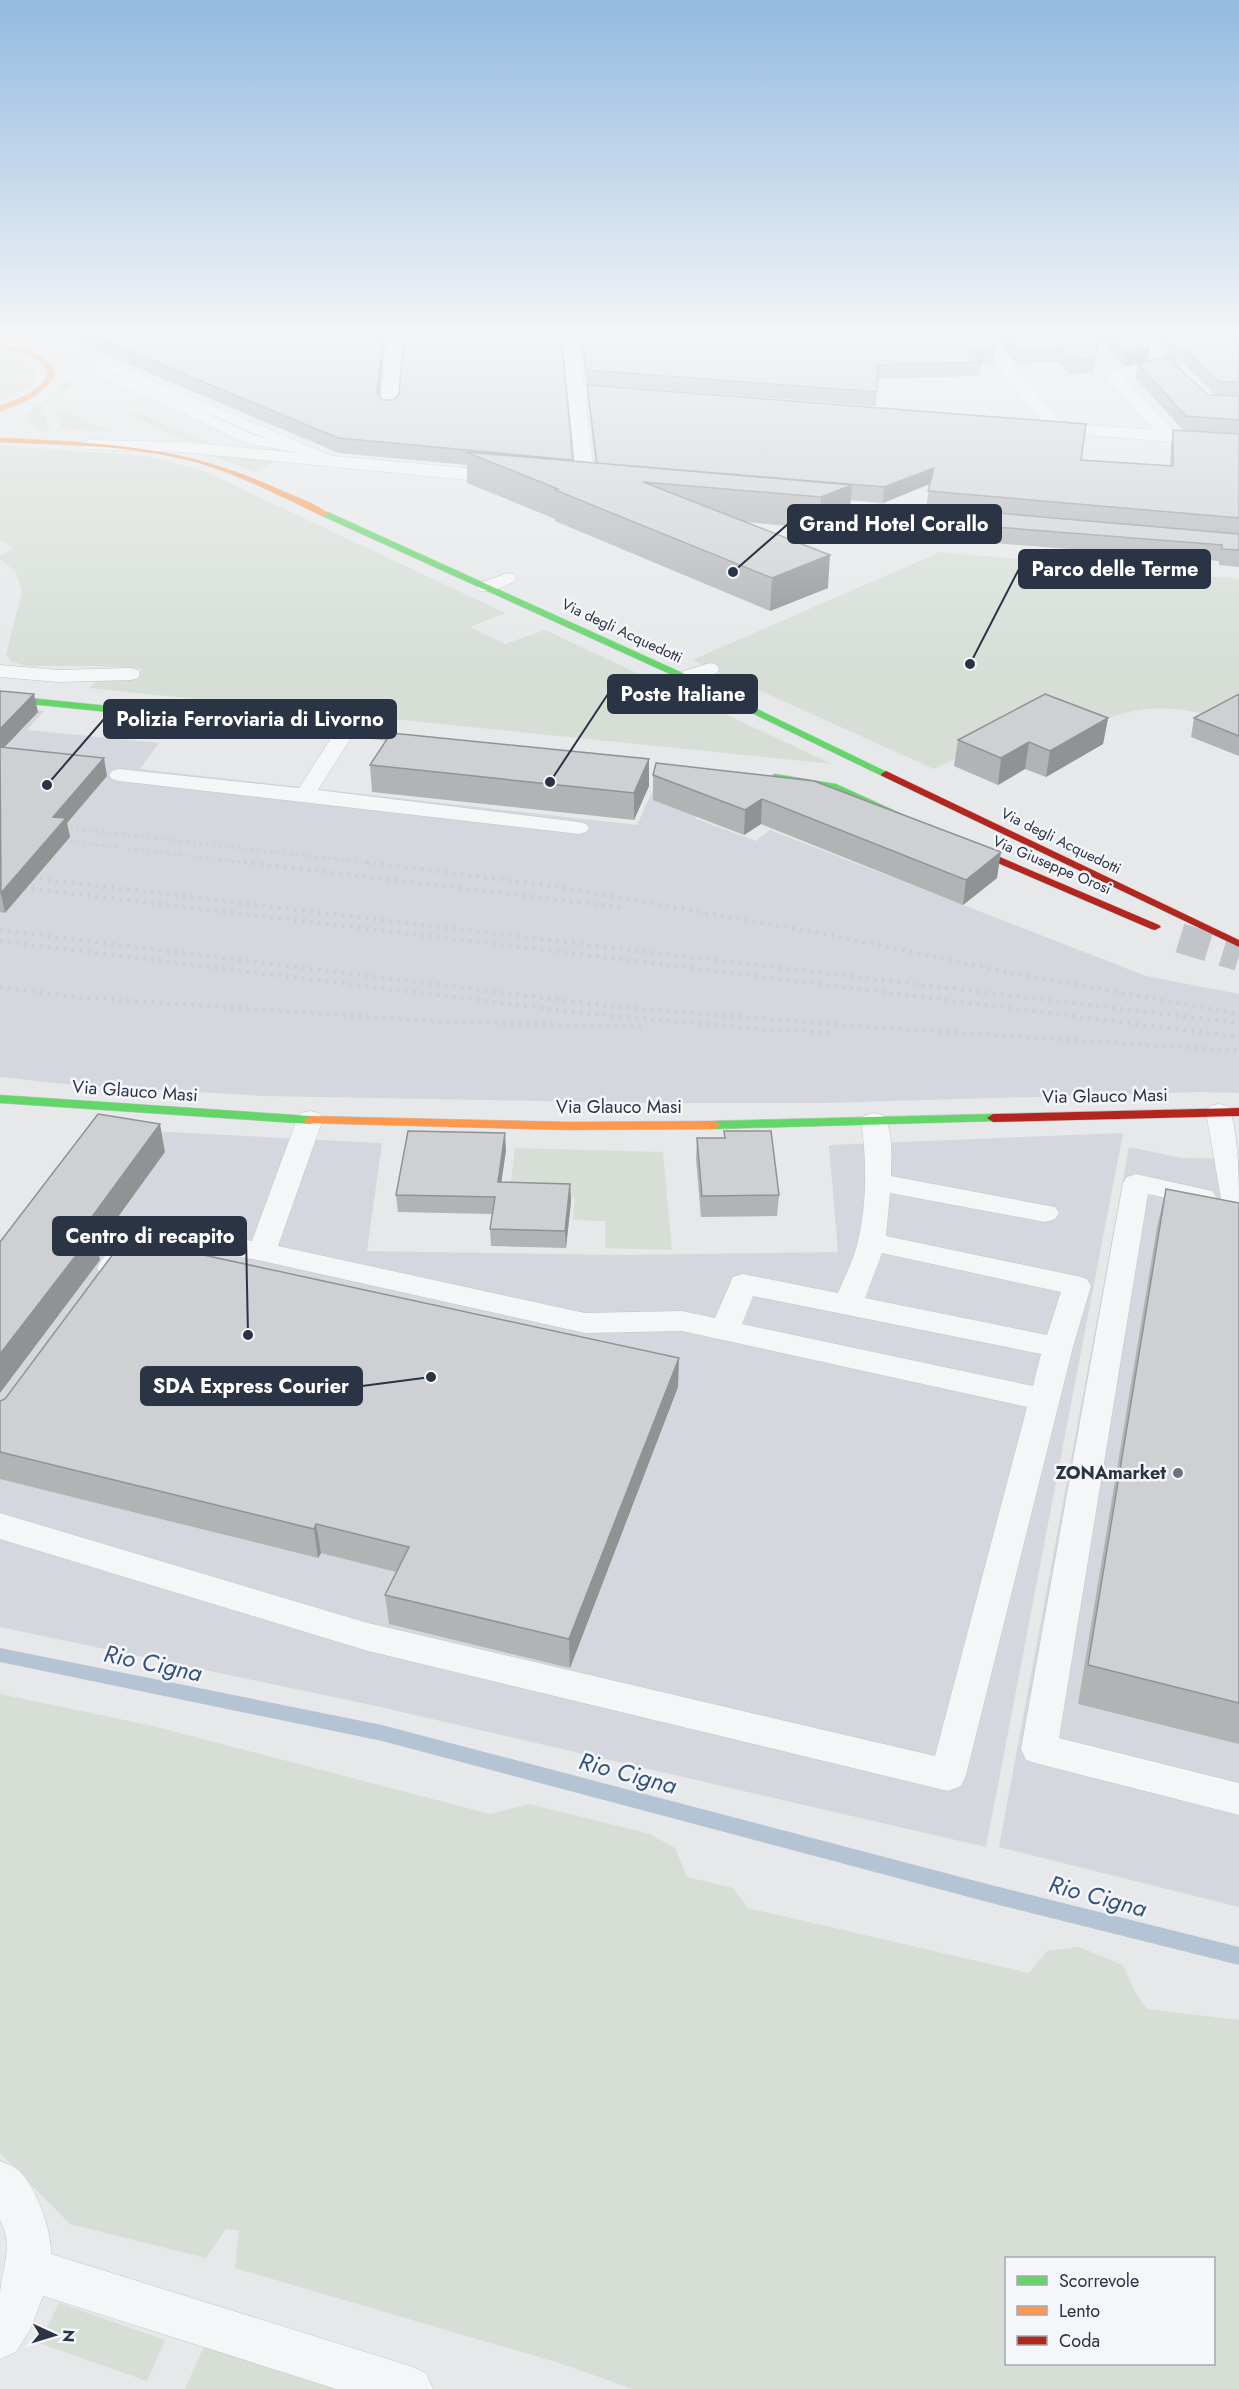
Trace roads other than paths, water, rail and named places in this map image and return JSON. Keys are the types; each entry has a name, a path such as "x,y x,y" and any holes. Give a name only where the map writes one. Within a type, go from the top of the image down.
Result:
{"main road":[{"name":"Via degli Acquedotti","path":"86,445 169,454 225,469 684,677 1239,945"},
{"path":"0,698 449,744"},
{"path":"765,776 812,781 843,790 925,827"},
{"name":"Via Giuseppe Orosi","path":"945,836 1170,934"},
{"name":"Via Glauco Masi","path":"0,1099 310,1119 569,1126 1229,1112"}],"street":[{"path":"106,445 182,447 526,479"},
{"path":"583,445 586,484"},
{"path":"562,482 607,486"},
{"path":"791,502 850,503 964,523 1038,524"}],"lane":[{"path":"281,445 300,449"},
{"path":"292,445 336,463"},
{"path":"486,587 508,578"},
{"path":"684,677 710,669"},
{"path":"0,671 58,676 131,674"},
{"path":"305,795 344,734"},
{"path":"119,775 579,828"},
{"path":"1229,1112 1238,1205 1136,1183 1039,1749 1239,1799"},
{"path":"262,1252 310,1119"},
{"path":"848,1305 872,1242 878,1182 878,1146 874,1121"},
{"path":"878,1182 1045,1213"},
{"path":"98,1286 141,1229 262,1252 585,1323 682,1321 725,1329 1045,1400"},
{"path":"0,1526 368,1637 948,1775 1058,1347 1077,1286 872,1242"},
{"path":"725,1329 743,1284 1058,1347"},
{"path":"0,2183 18,2206 28,2236 27,2269 20,2298 0,2336"},
{"path":"27,2269 410,2389"}],"waterway":[{"name":"Rio Cigna","path":"0,1655 382,1733 991,1894 1239,1956"}],"tunnel":[{"path":"1180,938 1239,956"}],"railway":[{"path":"51,826 378,864"},
{"path":"51,839 257,864"},
{"path":"244,862 626,908"},
{"path":"365,862 554,886 831,935 1006,972 1239,1014"},
{"path":"0,874 1239,1023"},
{"path":"0,885 636,961 1239,1037"},
{"path":"0,930 609,1006 855,1026 1239,1051"},
{"path":"0,941 582,1013 769,1030 829,1032"},
{"path":"0,987 75,997 447,1022 647,1027"}],"place":[{"name":"Grand Hotel Corallo","path":"733,572"},
{"name":"Parco delle Terme","path":"970,664"},
{"name":"Poste Italiane","path":"550,782"},
{"name":"Polizia Ferroviaria di Livorno","path":"47,785"},
{"name":"Centro di recapito","path":"248,1335"},
{"name":"SDA Express Courier","path":"431,1377"},
{"name":"ZONAmarket","path":"1178,1473"}]}
